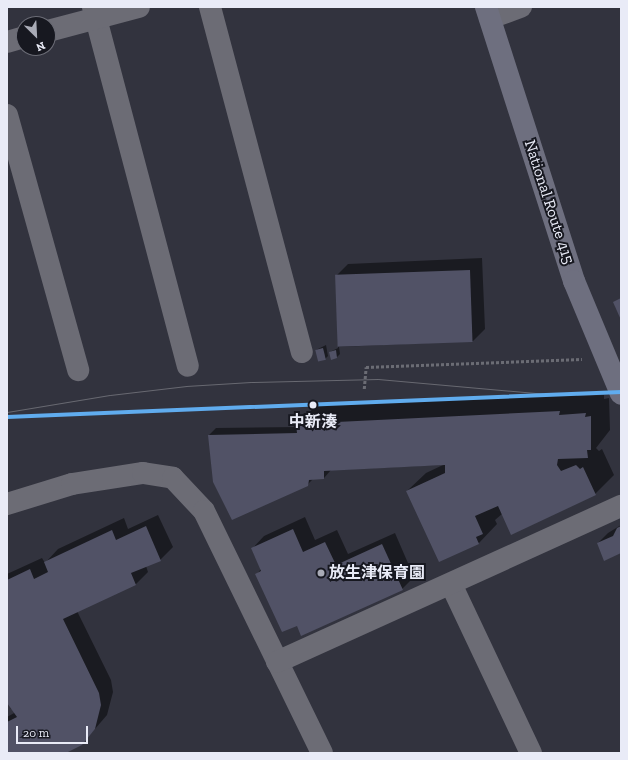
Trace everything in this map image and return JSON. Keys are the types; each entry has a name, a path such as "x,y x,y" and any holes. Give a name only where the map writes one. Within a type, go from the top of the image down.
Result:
{"highway":[{"name":"National Route 415","path":"488,13 574,281 617,373 621,394"}],"street":[{"path":"56,28 94,13 139,7"},
{"path":"210,7 302,352"},
{"path":"488,13 521,7"},
{"path":"94,13 188,366"},
{"path":"7,115 78,370"},
{"path":"7,504 72,484 143,473 173,478 204,511 322,753"},
{"path":"278,662 621,506"},
{"path":"451,584 531,753"}],"path":[{"path":"364,389 366,367 586,359"}],"building":[{"path":"470,270 473,342 338,347 335,275"},
{"path":"621,298 621,320 613,302"},
{"path":"323,348 326,360 318,362 315,350"},
{"path":"336,350 337,358 331,360 329,352"},
{"path":"560,411 559,415 586,413 585,417 591,416 591,450 587,450 588,458 558,459 557,465 561,471 576,465 580,469 583,467 596,495 511,535 498,506 475,516 483,534 476,537 479,544 439,562 406,491 445,473 445,465 324,471 324,479 309,480 308,486 232,520 213,482 208,435 297,433 296,424"},
{"path":"146,526 161,561 131,573 136,585 63,619 99,693 101,705 95,729 82,745 66,753 7,753 7,722 17,717 7,703 7,580 30,569 34,579 48,572 44,562 112,530 116,540"},
{"path":"621,526 621,553 604,561 597,543 613,536 617,528"},
{"path":"293,529 303,552 325,542 336,565 382,544 403,590 301,636 297,626 282,632 255,574 261,571 251,548"}],"tram line":[{"path":"7,412 110,395 186,386 251,382 378,379 558,395"}],"transit line":[{"path":"7,417 621,392"}],"place":[{"name":"中新湊","path":"313,405"},
{"name":"放生津保育園","path":"321,573"}]}
